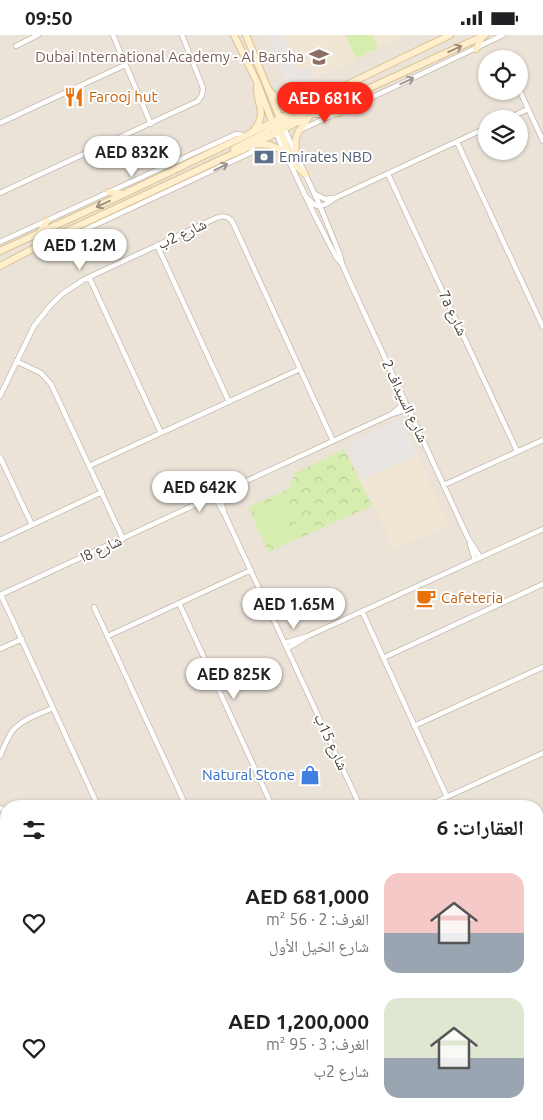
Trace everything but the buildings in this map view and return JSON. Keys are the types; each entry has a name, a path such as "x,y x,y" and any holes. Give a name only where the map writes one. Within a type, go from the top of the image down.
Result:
{"main road":[{"path":"234,35 296,166 305,174"},
{"path":"246,35 266,85 278,125"},
{"path":"226,157 231,150 265,133 328,93 450,35"},
{"path":"251,132 312,114 483,36"},
{"path":"476,49 483,36"},
{"path":"0,251 124,194 251,132 258,124 262,113 257,94 257,82"},
{"path":"266,85 277,98 290,103 328,93"},
{"path":"296,156 295,139 299,130 312,114 338,113"},
{"path":"0,267 65,232 253,145 278,125"},
{"path":"253,145 270,145 284,151"},
{"path":"109,191 124,194"},
{"path":"38,233 47,221"}],"street":[{"path":"16,46 38,35"},
{"path":"113,35 151,124"},
{"path":"0,193 198,101 203,91 202,84 182,35"},
{"path":"299,130 503,35"},
{"path":"0,123 125,65"},
{"path":"524,100 543,141"},
{"name":"شارع السيداف 2","path":"278,125 284,151 335,255 342,263"},
{"name":"شارع السيداف 2","path":"278,125 315,194 342,263 478,559"},
{"path":"304,194 313,205 320,206 478,132"},
{"path":"0,242 236,134 240,134 243,137"},
{"path":"458,142 543,327"},
{"path":"65,232 70,234 78,233 204,175 250,153 253,145"},
{"name":"7a شارع","path":"388,174 517,451"},
{"path":"315,194 325,199 335,198"},
{"name":"شارع 2ب","path":"0,396 30,333 44,312 62,294 89,277 222,216 228,217 233,223 300,369"},
{"path":"157,245 229,402"},
{"path":"89,277 161,433"},
{"path":"16,361 41,373 51,384 123,539"},
{"path":"89,466 300,369 333,441"},
{"name":"شارع 8ا","path":"392,414 406,404"},
{"name":"شارع 8ا","path":"0,595 392,414 409,409"},
{"path":"444,485 543,439"},
{"path":"0,457 32,525"},
{"path":"0,540 102,493"},
{"name":"شارع 15ب","path":"216,495 357,800"},
{"path":"286,646 543,529"},
{"path":"108,636 251,570"},
{"path":"383,657 543,584"},
{"path":"0,595 95,800"},
{"path":"178,603 269,800"},
{"path":"94,607 183,800"},
{"path":"362,611 447,797"},
{"path":"0,649 22,639"},
{"path":"414,726 543,667"},
{"path":"0,756 10,735 17,726 53,708"},
{"path":"440,800 543,753"}],"shaded area":[{"path":"0,35 543,35 543,800 0,800"},
{"name":"Dubai International Academy - Al Barsha","path":"269,35 407,35 315,79 288,89"},
{"path":"269,35 283,35 297,71 310,66 315,79 288,89"},
{"path":"400,419 417,455 362,479 346,445"},
{"path":"417,455 449,525 394,550 361,480"}],"green space":[{"path":"347,35 372,35 378,48 356,58"},
{"path":"344,449 372,506 268,552 248,507 289,489 295,473"},
{"path":"278,498 288,520 278,525 279,527 264,533 253,509"},
{"path":"300,522 304,531 271,546 267,538"}],"place":[{"name":"Dubai International Academy - Al Barsha","path":"319,57"},
{"name":"Farooj hut","path":"74,97"},
{"name":"Emirates NBD","path":"264,157"},
{"name":"Cafeteria","path":"426,598"},
{"name":"Natural Stone","path":"310,775"}]}
